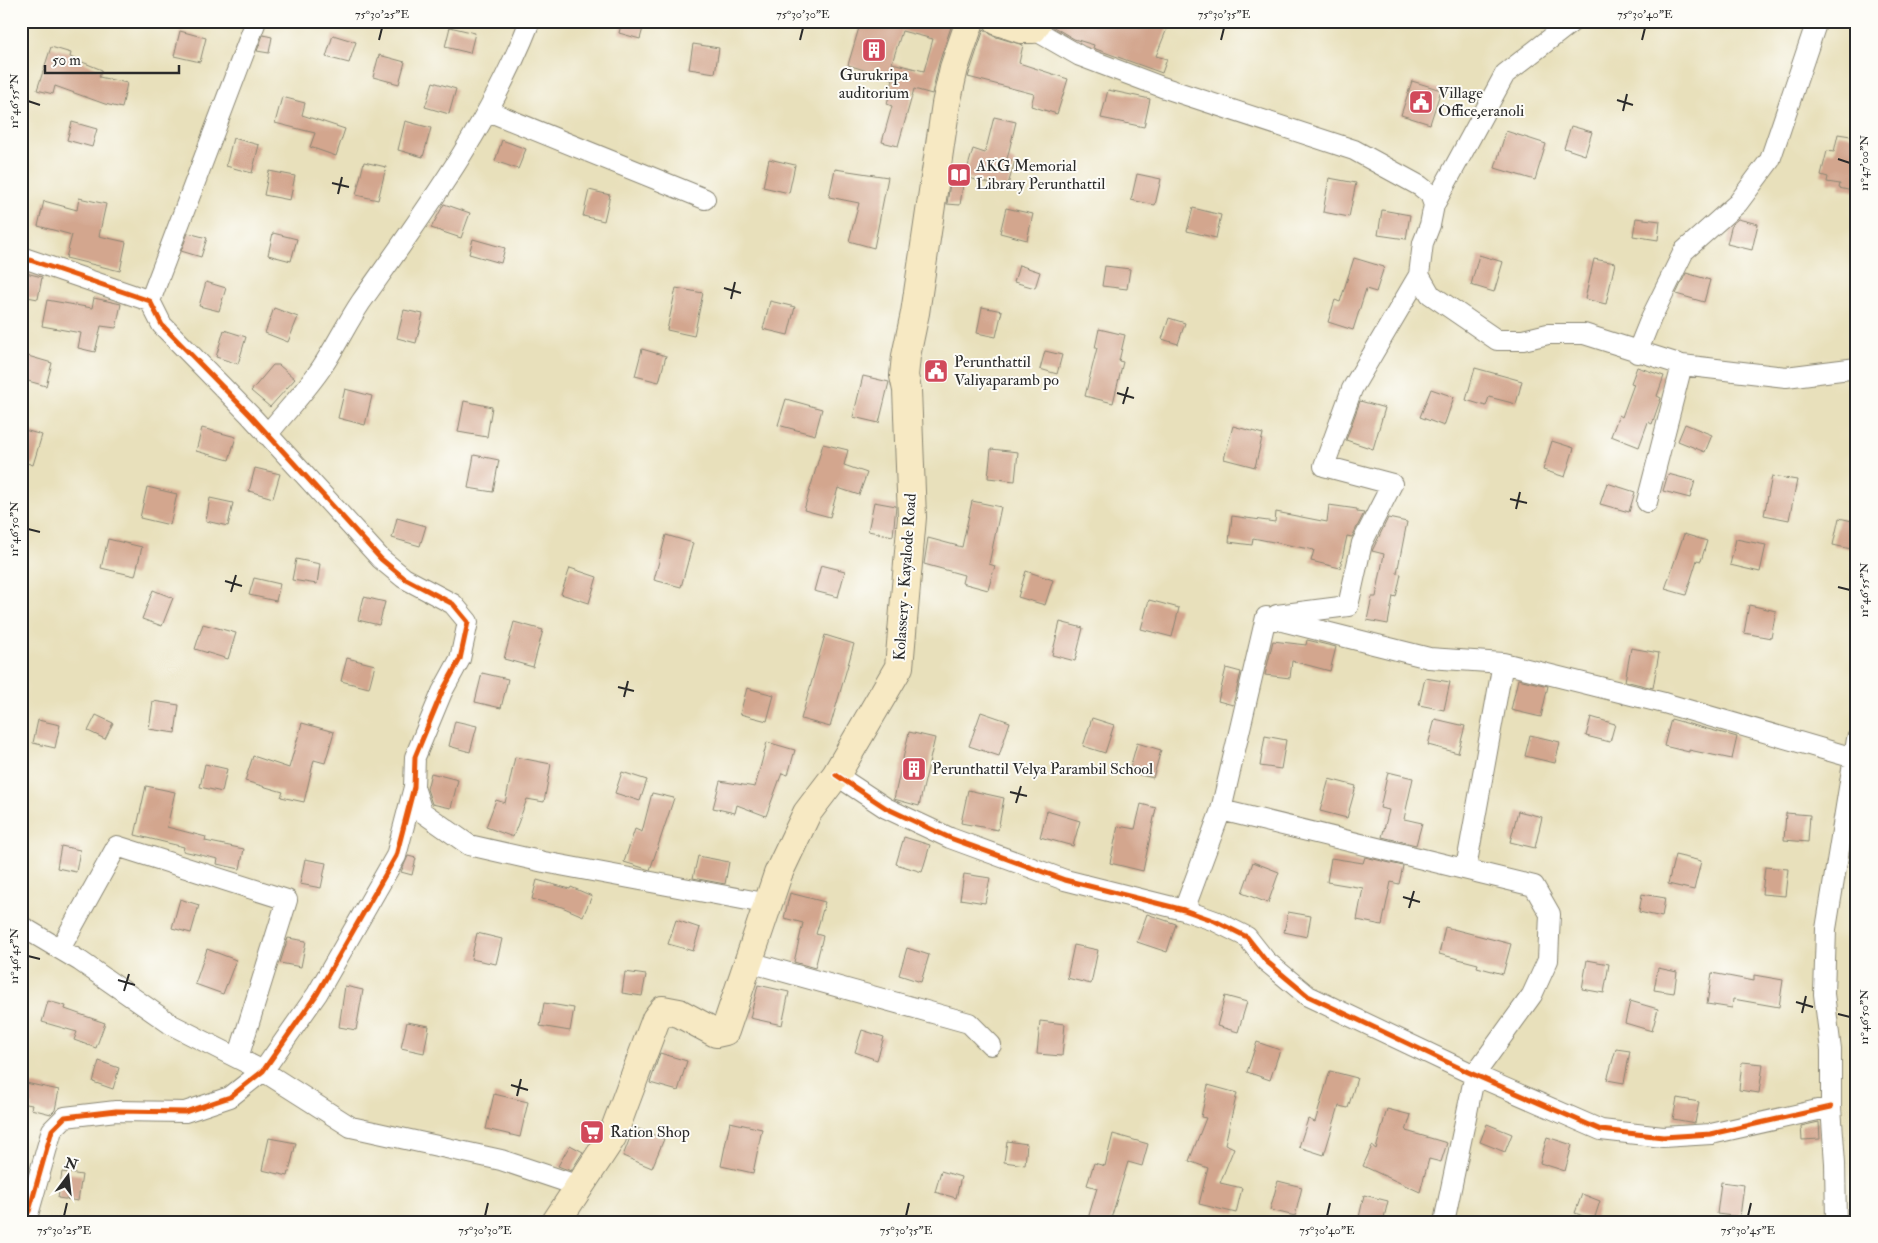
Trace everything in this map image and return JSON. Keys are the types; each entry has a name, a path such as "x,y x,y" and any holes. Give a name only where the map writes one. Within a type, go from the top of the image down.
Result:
{"main road":[{"name":"Kolassery - Kayalode Road","path":"556,1222 612,1137 656,1018 663,1010 679,1013 716,1033 725,1031 750,962 778,874 807,813 836,775 899,668 912,517 907,390 904,376 905,363 946,104 954,68 970,21"},
{"path":"998,21 1021,29 1036,25"}],"street":[{"path":"150,302 256,21"},
{"path":"267,435 321,368 360,303 447,178 488,111 520,47 530,21"},
{"path":"1266,617 1348,606 1362,543 1392,484 1324,466 1352,389 1419,275 1423,243 1430,226 1434,205 1506,74 1573,21"},
{"path":"1637,353 1651,318 1684,251 1738,203 1770,160 1816,21"},
{"path":"1036,25 1080,56 1162,87 1354,150 1420,186 1430,194 1434,205"},
{"path":"488,111 705,199"},
{"path":"21,257 150,302 162,326 267,435 381,559 404,578 453,604 468,622 460,659 442,692 415,757 414,787 396,856 317,994 263,1071 230,1097 185,1112 116,1111 65,1117 52,1130 30,1211 22,1222"},
{"path":"1419,275 1430,294 1497,340 1523,340 1548,334 1584,334 1637,353 1682,365 1786,377 1857,368"},
{"path":"1647,502 1682,365"},
{"path":"1184,910 1221,810 1266,617"},
{"path":"1266,617 1429,658 1503,663 1855,748 1826,929 1824,994 1831,1050 1831,1107 1836,1222"},
{"path":"1466,868 1503,663"},
{"path":"836,775 886,808 950,838 1065,880 1184,910 1215,921 1247,937 1266,961 1308,996 1601,1130 1663,1137 1711,1134 1831,1107"},
{"path":"414,787 422,812 468,845 769,904"},
{"path":"1221,810 1534,886 1550,914 1548,960 1536,986 1475,1074 1444,1222"},
{"path":"60,949 118,846 287,900 238,1058"},
{"path":"21,926 60,949 172,1025 263,1071 351,1127 501,1160 579,1186"},
{"path":"750,962 969,1023 991,1045"}],"building":[{"path":"622,21 645,21 640,39 619,33"},
{"path":"861,21 953,21 939,63 932,94 914,89 898,146 882,142 892,106 887,104 893,79 848,65","holes":["902,31 933,39 924,71 892,63"]},
{"path":"1054,21 1121,21 1140,27 1142,21 1170,21 1156,56 1167,59 1162,73 1093,48 1094,45 1074,39 1052,26"},
{"path":"450,27 475,33 470,53 445,47"},
{"path":"984,29 993,36 1023,45 1019,63 1068,79 1057,114 1031,106 1034,94 968,77"},
{"path":"180,31 206,38 200,62 174,56"},
{"path":"263,35 272,37 269,53 257,51"},
{"path":"333,35 356,42 349,63 326,57"},
{"path":"693,44 719,48 715,73 689,69"},
{"path":"51,47 71,53 70,57 102,70 99,77 127,83 122,108 105,104 55,86 53,94 37,90"},
{"path":"379,55 405,62 399,84 373,77"},
{"name":"Village Office,eranoli","path":"1412,81 1441,90 1430,124 1401,115"},
{"path":"433,82 456,89 449,114 425,107"},
{"path":"1108,90 1150,99 1144,127 1101,118"},
{"path":"282,97 305,103 302,115 345,129 336,156 310,147 315,133 275,123"},
{"path":"994,117 1016,122 1007,159 1015,161 1007,188 965,177 973,149 985,153"},
{"path":"405,121 431,128 423,157 398,150"},
{"path":"72,122 97,129 92,147 67,140"},
{"path":"1571,126 1592,132 1585,155 1564,148"},
{"path":"1506,131 1546,144 1535,180 1495,168"},
{"path":"1838,134 1857,137 1857,192 1839,188 1840,184 1827,182 1828,177 1821,175 1827,151 1834,152"},
{"path":"233,138 259,145 252,173 226,166"},
{"path":"502,140 526,149 518,169 495,161"},
{"path":"769,159 795,165 789,193 763,187"},
{"path":"364,162 386,167 378,200 356,195"},
{"path":"835,169 888,177 874,248 849,241 859,203 829,197"},
{"path":"269,171 295,176 290,200 264,195"},
{"path":"1137,174 1161,179 1155,205 1131,200"},
{"path":"1329,178 1356,183 1349,217 1323,212"},
{"path":"950,183 963,185 960,205 947,204"},
{"path":"589,190 610,195 604,221 583,216"},
{"path":"79,198 106,204 99,236 126,242 120,271 66,258 72,235 38,226 44,201 77,210"},
{"path":"444,204 470,213 461,238 431,228"},
{"path":"1006,208 1033,214 1027,240 1000,233"},
{"path":"1193,208 1221,215 1216,238 1187,231"},
{"path":"1382,210 1410,215 1406,239 1378,235"},
{"path":"1636,218 1660,221 1658,240 1633,236"},
{"path":"1738,219 1758,224 1752,250 1727,244 1732,224"},
{"path":"188,233 207,238 201,257 181,251"},
{"path":"273,233 297,239 291,261 268,255"},
{"path":"473,239 505,248 501,263 469,254"},
{"path":"1479,255 1503,262 1494,292 1471,285"},
{"path":"1354,258 1384,267 1376,292 1366,289 1353,330 1328,322 1335,300 1340,302"},
{"path":"1594,259 1615,263 1606,304 1585,299"},
{"path":"1019,265 1040,272 1035,288 1014,282"},
{"path":"1105,266 1130,269 1127,289 1102,286"},
{"path":"26,273 42,277 38,299 22,296"},
{"path":"1686,273 1710,280 1704,302 1676,294"},
{"path":"206,282 226,288 219,311 199,306"},
{"path":"676,288 703,293 694,336 667,330"},
{"path":"94,298 121,304 116,328 101,326 95,352 78,348 81,333 42,326 47,300 92,308"},
{"path":"770,301 795,307 788,335 763,329"},
{"path":"982,307 1002,311 996,337 977,333"},
{"path":"274,308 298,317 288,342 265,333"},
{"path":"404,310 423,314 416,343 397,338"},
{"path":"1169,318 1185,323 1178,344 1162,339"},
{"path":"1099,329 1125,335 1119,361 1123,362 1113,403 1085,396 1097,348 1095,348"},
{"path":"224,330 246,337 238,364 216,357"},
{"path":"642,349 666,356 659,382 635,376"},
{"path":"1045,351 1062,355 1057,374 1040,369"},
{"path":"28,356 52,363 46,386 21,379"},
{"path":"273,365 279,365 295,379 270,407 251,391"},
{"path":"1637,367 1664,376 1657,396 1661,398 1652,424 1648,422 1639,447 1611,436 1619,415 1622,417 1634,384 1631,383"},
{"path":"1475,368 1522,381 1516,404 1489,397 1486,406 1466,400"},
{"path":"863,376 889,382 879,423 853,417"},
{"path":"345,389 372,396 365,425 338,418"},
{"path":"1431,389 1454,397 1444,426 1420,417"},
{"path":"786,399 822,409 815,435 778,425"},
{"path":"464,401 492,407 487,437 458,432"},
{"path":"1360,401 1385,408 1373,449 1346,440"},
{"path":"1685,424 1712,435 1705,452 1678,441"},
{"path":"1233,426 1263,434 1255,467 1224,459"},
{"path":"202,428 236,437 229,460 196,451"},
{"path":"21,429 42,435 33,465 21,461"},
{"path":"1552,441 1574,448 1565,477 1543,470"},
{"path":"823,444 848,450 844,465 867,473 859,495 838,488 830,517 804,510"},
{"path":"991,449 1018,452 1015,481 988,478"},
{"path":"474,455 499,460 493,492 468,488"},
{"path":"255,468 280,474 273,498 249,491"},
{"path":"1668,474 1695,481 1690,498 1663,491"},
{"path":"1772,476 1797,480 1789,520 1764,515"},
{"path":"1607,483 1635,492 1629,512 1600,504"},
{"path":"147,487 177,494 170,525 140,518"},
{"path":"210,498 233,503 228,526 206,521"},
{"path":"972,501 1001,507 989,564 995,566 988,590 962,583 964,575 924,564 928,538 962,547"},
{"path":"874,502 896,506 893,536 868,531"},
{"path":"1329,505 1357,509 1357,512 1364,513 1352,537 1347,536 1340,568 1311,561 1314,550 1253,538 1252,545 1229,542 1232,516 1275,522 1276,512 1327,522"},
{"path":"397,518 426,526 420,546 392,538"},
{"path":"1388,518 1407,522 1397,573 1401,574 1396,597 1393,596 1388,624 1367,620 1372,597 1376,597 1384,554 1372,551"},
{"path":"1839,518 1857,522 1851,549 1833,545"},
{"path":"1684,534 1707,541 1701,561 1697,560 1686,595 1665,589"},
{"path":"666,535 693,543 681,587 654,580"},
{"path":"108,539 142,547 135,576 101,568"},
{"path":"1736,539 1766,545 1760,572 1730,565"},
{"path":"296,559 320,564 317,584 292,580"},
{"path":"821,565 845,571 838,597 814,591"},
{"path":"570,568 597,577 589,603 561,594"},
{"path":"1026,571 1053,580 1045,605 1018,597"},
{"path":"254,578 280,584 276,601 249,595"},
{"path":"153,590 173,598 162,626 142,619"},
{"path":"364,597 385,602 379,625 358,620"},
{"path":"1149,600 1179,608 1172,637 1141,629"},
{"path":"1749,605 1776,611 1771,638 1744,633"},
{"path":"514,622 543,630 533,667 504,659"},
{"path":"1060,622 1083,628 1075,661 1052,655"},
{"path":"203,624 236,633 228,659 195,649"},
{"path":"825,635 854,644 830,727 801,719"},
{"path":"1307,640 1336,647 1330,671 1292,661 1290,678 1265,675 1273,641 1306,645"},
{"path":"1631,648 1659,653 1653,688 1625,681"},
{"path":"347,658 375,665 369,688 341,681"},
{"path":"1226,668 1241,672 1233,705 1218,701"},
{"path":"482,673 508,679 501,708 475,702"},
{"path":"1425,678 1450,682 1444,710 1419,705"},
{"path":"1518,679 1548,686 1541,717 1511,710"},
{"path":"747,688 774,695 767,721 740,714"},
{"path":"153,701 179,705 175,733 149,729"},
{"path":"981,712 1010,722 999,756 969,746"},
{"path":"96,715 113,723 105,739 88,731"},
{"path":"1591,717 1615,724 1610,742 1586,736"},
{"path":"1092,718 1114,725 1105,753 1083,746"},
{"path":"1435,719 1465,726 1458,753 1428,745"},
{"path":"1671,719 1737,737 1732,759 1664,746"},
{"path":"38,720 60,725 55,748 33,743"},
{"path":"455,721 477,726 470,752 449,746"},
{"path":"302,723 334,732 325,763 314,760 304,802 281,797 283,792 245,781 253,756 289,768"},
{"name":"Perunthattil Velya Parambil School","path":"909,732 935,738 919,806 894,799"},
{"path":"1530,735 1560,742 1555,763 1525,756"},
{"path":"1265,736 1286,740 1281,769 1260,766"},
{"path":"767,742 795,750 788,775 782,773 766,816 737,805 735,813 713,808 720,781 755,787"},
{"path":"1137,743 1161,750 1153,778 1129,772"},
{"path":"515,757 551,764 544,802 527,799 513,837 486,827 496,800 505,803"},
{"path":"205,764 227,769 222,792 200,787"},
{"path":"622,772 647,780 640,801 615,793"},
{"path":"1388,772 1413,778 1404,819 1422,823 1416,845 1382,837 1389,810 1380,808"},
{"path":"431,773 458,780 451,808 432,804 427,789"},
{"path":"1329,779 1356,786 1347,818 1320,811"},
{"path":"146,786 175,792 167,827 206,837 205,841 244,849 240,869 217,864 218,859 183,851 184,847 135,835"},
{"path":"968,790 1004,798 998,830 961,823"},
{"path":"652,793 674,798 650,870 624,862 635,829 642,832"},
{"path":"1141,804 1156,808 1143,871 1110,863 1118,826 1135,829"},
{"path":"1047,811 1080,821 1073,846 1040,837"},
{"path":"1518,811 1542,817 1535,848 1510,842"},
{"path":"1786,813 1810,815 1808,842 1784,840"},
{"path":"904,837 930,845 922,872 896,864"},
{"path":"61,846 80,850 76,872 57,868"},
{"path":"1675,855 1701,861 1694,890 1668,884"},
{"path":"408,856 416,858 412,875 401,872"},
{"path":"698,856 729,862 725,884 693,878"},
{"path":"1365,857 1403,866 1399,884 1391,882 1382,925 1357,920 1363,888 1327,882 1331,858 1363,863"},
{"path":"305,859 326,863 321,888 300,884"},
{"path":"1253,862 1279,872 1268,903 1242,893"},
{"path":"1765,867 1788,869 1785,896 1762,894"},
{"path":"964,874 990,878 985,903 960,899"},
{"path":"537,880 570,889 571,887 592,896 583,916 562,907 532,899"},
{"path":"790,893 825,902 816,934 823,936 815,968 794,962 803,923 784,918"},
{"path":"1642,894 1665,898 1662,917 1639,912"},
{"path":"180,899 199,905 191,933 172,928"},
{"path":"1288,912 1311,916 1307,937 1284,932"},
{"path":"1147,914 1176,924 1167,952 1137,942"},
{"path":"676,920 700,928 693,951 668,944"},
{"path":"1445,927 1511,944 1503,974 1477,967 1478,964 1439,954"},
{"path":"477,933 502,939 496,964 471,959"},
{"path":"288,938 306,941 301,967 280,963"},
{"path":"1074,945 1098,950 1091,984 1067,978"},
{"path":"907,948 929,955 921,982 899,975"},
{"path":"207,949 236,960 223,994 195,984"},
{"path":"1587,960 1609,964 1604,993 1582,989"},
{"path":"1658,968 1677,972 1674,993 1654,990"},
{"path":"625,972 646,975 642,996 622,993"},
{"path":"1712,973 1754,981 1754,975 1783,980 1779,1007 1733,999 1732,1008 1707,1004"},
{"path":"758,985 789,992 782,1025 750,1018"},
{"path":"345,986 363,990 356,1030 339,1027"},
{"path":"1225,996 1247,1002 1238,1032 1217,1026"},
{"path":"48,1001 66,1006 65,1009 105,1023 96,1048 74,1040 77,1032 42,1022"},
{"path":"1630,1001 1658,1009 1652,1031 1625,1023"},
{"path":"544,1003 574,1008 570,1031 540,1026"},
{"path":"1040,1021 1065,1024 1062,1056 1037,1054"},
{"path":"407,1022 429,1026 424,1053 401,1048"},
{"path":"862,1030 884,1037 877,1060 855,1052"},
{"path":"1257,1042 1280,1050 1270,1080 1247,1072"},
{"path":"1616,1049 1630,1051 1624,1083 1607,1080"},
{"path":"660,1053 687,1061 678,1091 650,1083"},
{"path":"99,1061 119,1068 113,1089 93,1082"},
{"path":"1742,1062 1763,1064 1759,1093 1739,1090"},
{"path":"1330,1071 1357,1078 1348,1108 1339,1106 1324,1155 1299,1147 1308,1119 1315,1122"},
{"path":"21,1082 59,1090 55,1110 51,1114 31,1109 32,1105 21,1103"},
{"path":"1208,1085 1237,1093 1225,1144 1234,1148 1220,1183 1242,1188 1236,1213 1199,1204 1208,1168 1189,1161 1206,1118 1201,1117"},
{"path":"494,1094 528,1102 520,1137 486,1129"},
{"path":"1677,1098 1699,1102 1695,1123 1673,1119"},
{"path":"1387,1109 1411,1115 1406,1131 1447,1143 1441,1162 1429,1159 1420,1192 1363,1166 1372,1146 1376,1149"},
{"path":"730,1122 762,1129 753,1173 721,1166"},
{"path":"1819,1122 1820,1139 1802,1140 1801,1126"},
{"path":"1487,1124 1512,1134 1505,1152 1480,1142"},
{"path":"634,1127 664,1139 652,1168 623,1156"},
{"path":"1113,1134 1148,1144 1142,1166 1128,1162 1110,1222 1087,1222 1097,1188 1087,1185 1094,1163 1105,1166"},
{"path":"1547,1137 1572,1145 1565,1171 1540,1163"},
{"path":"269,1138 296,1143 288,1176 262,1170"},
{"path":"1007,1141 1027,1144 1025,1165 1004,1162"},
{"path":"570,1145 583,1152 571,1171 558,1166"},
{"path":"941,1171 961,1177 956,1198 935,1192"},
{"path":"62,1172 82,1175 78,1201 58,1198"},
{"path":"1278,1181 1302,1187 1295,1216 1270,1210"},
{"path":"1721,1182 1744,1185 1740,1217 1717,1214"},
{"path":"1582,1194 1600,1201 1594,1220 1575,1213"},
{"path":"1364,1195 1388,1201 1383,1222 1358,1222"}],"cycle path":[{"path":"21,257 150,301 162,325 250,415 381,559 404,578 453,604 468,622 460,659 442,692 415,757 414,787 396,856 317,994 263,1071 230,1097 185,1112 116,1111 65,1117 52,1130 29,1211 22,1222"},
{"path":"836,775 886,808 950,838 1065,880 1184,910 1215,921 1247,937 1266,961 1308,996 1468,1072 1601,1130 1663,1137 1711,1134 1831,1107"}],"place":[{"name":"Gurukripa auditorium","path":"874,50"},
{"name":"Village Office,eranoli","path":"1421,102"},
{"name":"AKG Memorial Library Perunthattil","path":"959,175"},
{"name":"Perunthattil Valiyaparamb po","path":"936,371"},
{"name":"Perunthattil Velya Parambil School","path":"914,769"},
{"name":"Ration Shop","path":"592,1132"}]}
